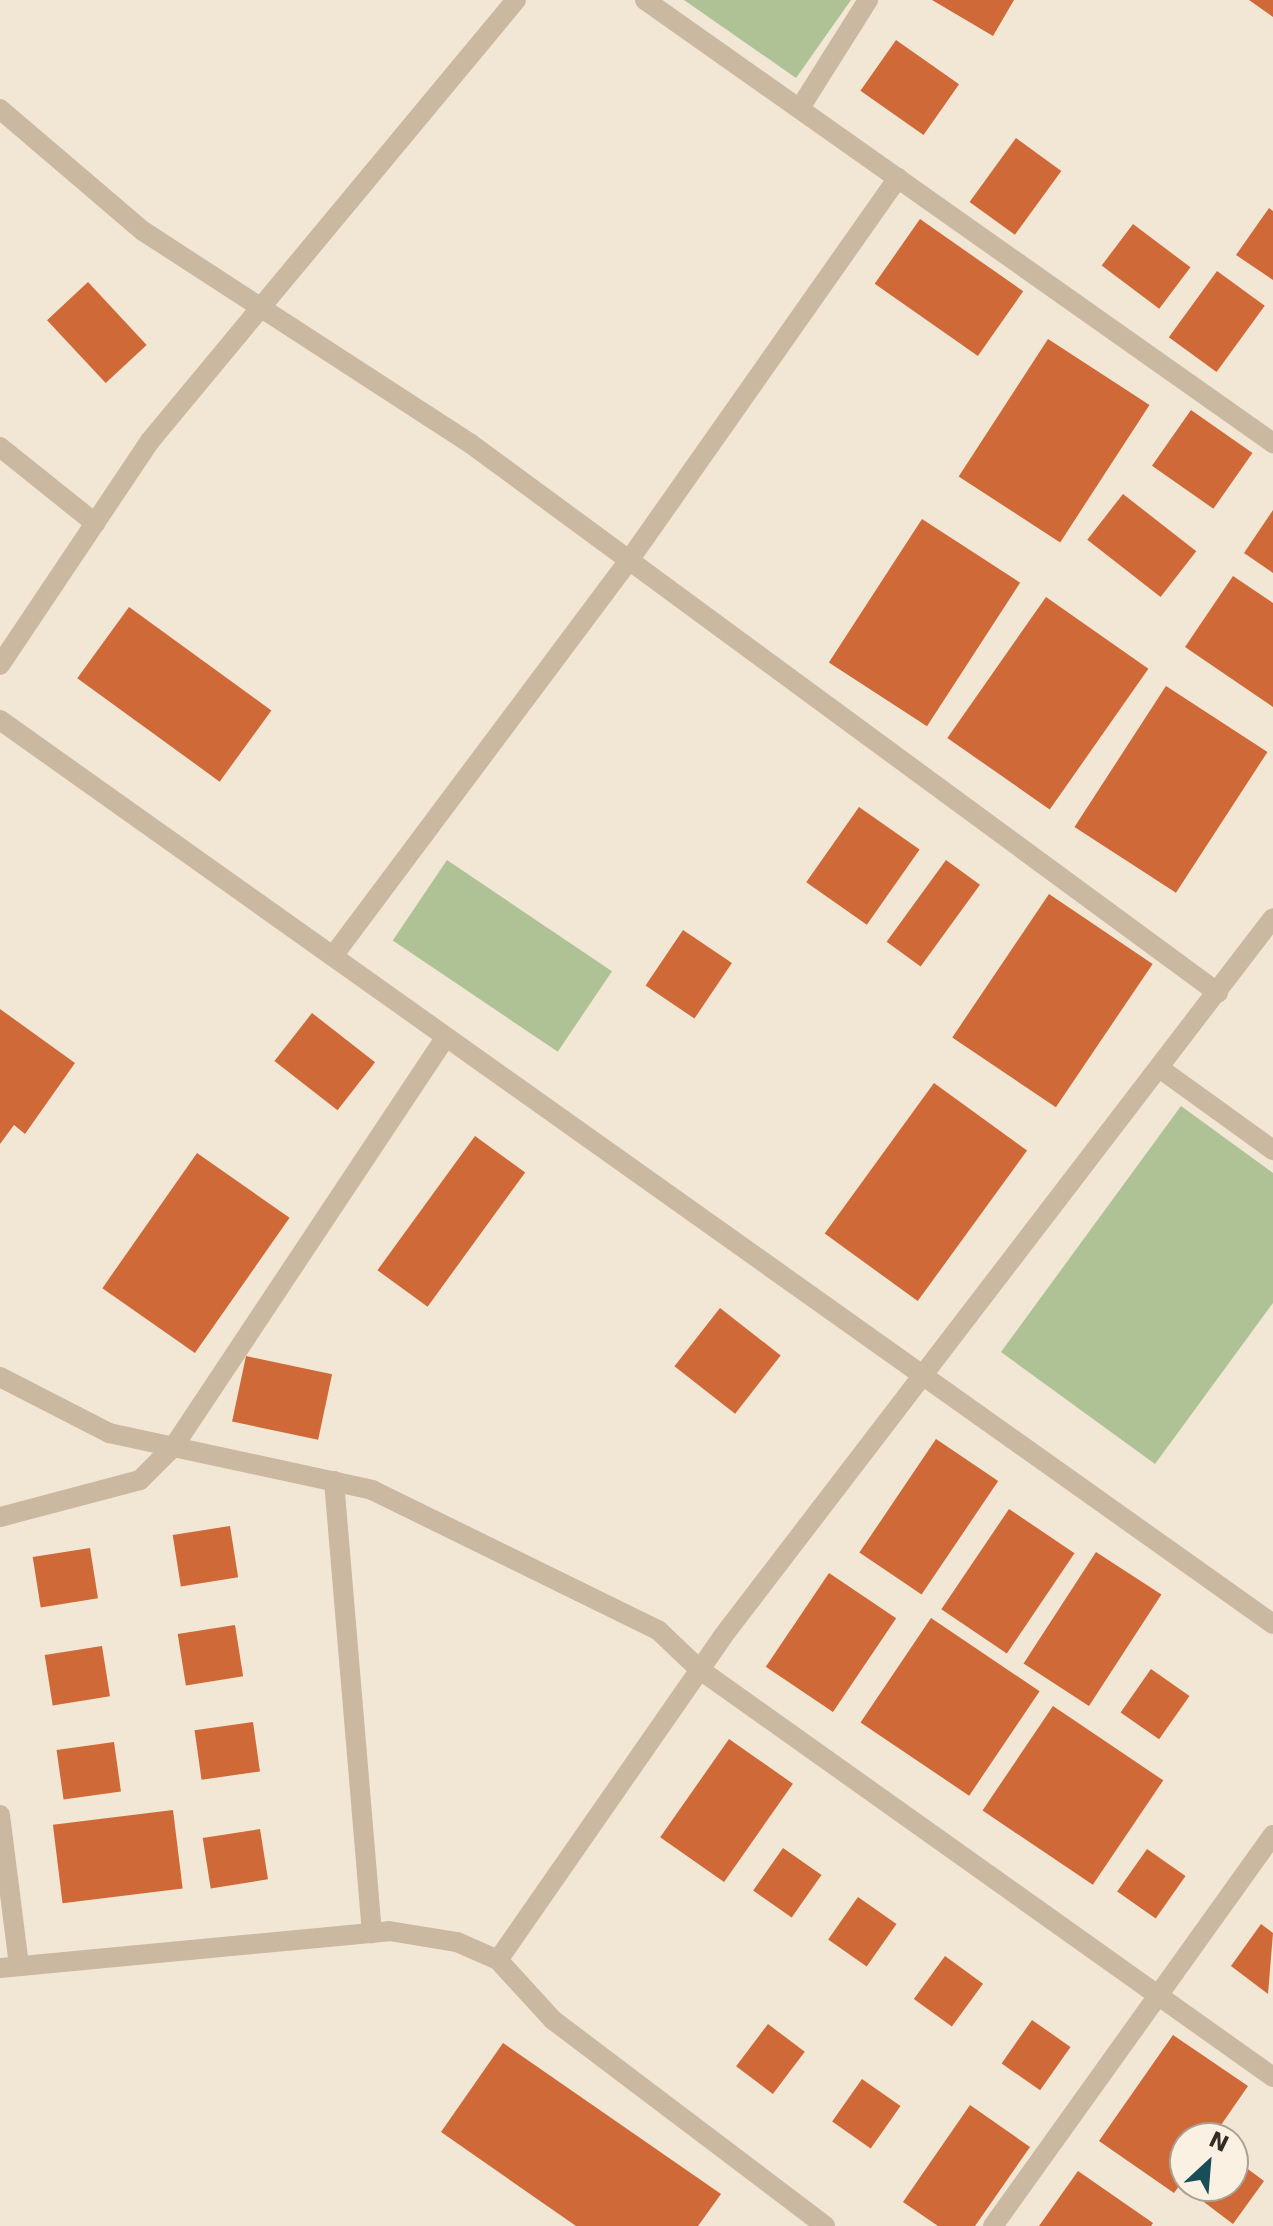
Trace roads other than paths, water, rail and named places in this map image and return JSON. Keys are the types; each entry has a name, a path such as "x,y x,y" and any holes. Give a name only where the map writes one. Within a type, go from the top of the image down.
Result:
{"street":[{"path":"0,665 150,441 516,0"},
{"path":"645,0 1273,443"},
{"path":"800,108 868,0"},
{"path":"0,109 143,231 471,444 1218,993"},
{"path":"333,956 630,559 898,178"},
{"path":"0,447 95,523"},
{"path":"0,720 923,1380 1273,1624"},
{"path":"498,1960 699,1669 1162,1070 1273,918"},
{"path":"0,1517 140,1480 174,1446 445,1038"},
{"path":"1162,1070 1273,1150"},
{"path":"0,1377 109,1433 334,1481 398,1502 658,1630 699,1669 1273,2077"},
{"path":"334,1481 372,1933"},
{"path":"0,1815 9,1967 372,1933 457,1942 498,1960 553,2020 825,2226"},
{"path":"993,2226 1273,1835"}]}
